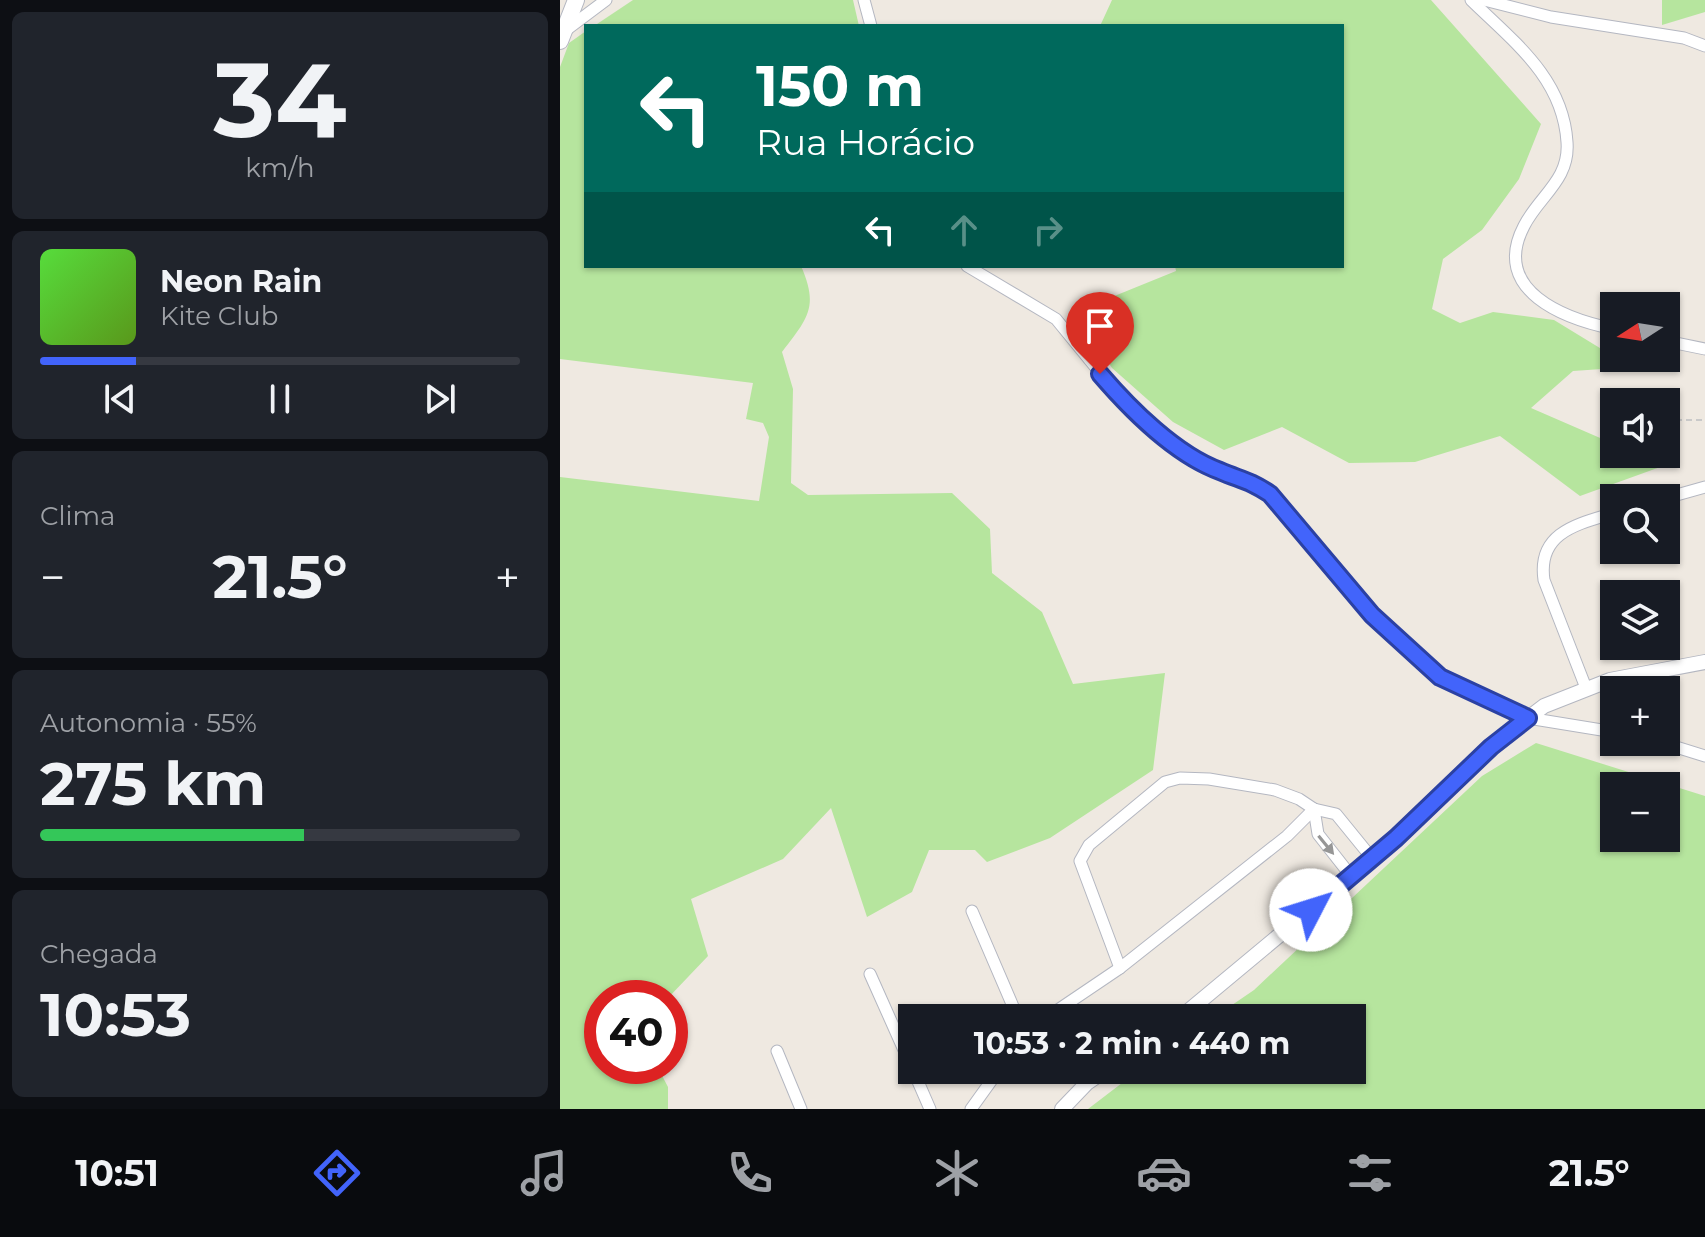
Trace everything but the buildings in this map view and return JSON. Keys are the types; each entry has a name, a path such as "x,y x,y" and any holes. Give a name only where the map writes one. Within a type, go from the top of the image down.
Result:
{"main road":[{"path":"563,35 576,0"}],"street":[{"path":"563,35 606,0"},
{"path":"864,0 870,24"},
{"path":"1471,0 1538,65 1559,99 1567,142 1560,179 1525,223 1518,238 1518,270 1525,286 1539,302 1565,317 1600,326"},
{"path":"1484,0 1551,17 1684,38 1705,46"},
{"path":"970,268 1056,319 1115,391 1162,435 1220,472 1249,480 1270,494 1372,615 1440,677 1528,718 1600,730"},
{"path":"1680,344 1705,349"},
{"path":"1680,494 1705,487"},
{"path":"1586,688 1542,568 1549,548 1569,527 1600,517"},
{"path":"1197,1004 1351,876 1491,747 1544,706 1586,688 1705,662"},
{"path":"1680,748 1705,756"},
{"path":"1120,968 1080,861 1089,845 1165,782 1194,778 1275,790 1299,799 1314,809 1336,814 1371,857"},
{"path":"1314,809 1318,834 1351,876"},
{"path":"1067,1004 1120,968 1287,836 1314,809"},
{"path":"972,911 1012,1004"},
{"path":"870,974 898,1037"},
{"path":"777,1051 801,1109"},
{"path":"919,1084 930,1109"},
{"path":"971,1109 989,1084"},
{"path":"1062,1109 1086,1084"}],"path":[{"path":"1680,420 1705,420"}],"green space":[{"path":"633,0 853,0 859,24 597,24"},
{"path":"1112,0 1431,0 1541,124 1519,179 1482,230 1443,259 1432,309 1460,323 1493,312 1554,320 1600,348 1600,369 1573,371 1531,408 1600,438 1600,468 1657,468 1613,484 1600,484 1600,489 1580,496 1500,436 1415,462 1349,463 1282,427 1224,450 1173,422 1112,368 1075,312 1176,271 1175,268 1344,268 1344,24 1101,24"},
{"path":"1662,0 1705,0 1705,12 1662,25"},
{"path":"584,32 584,268 802,268 809,292 808,312 782,352 793,389 791,483 808,495 952,493 990,529 992,573 1042,612 1073,684 1165,673 1153,770 1050,838 987,862 975,850 929,850 912,892 867,917 831,808 783,859 691,899 708,956 685,980 584,980 584,1084 666,1084 668,1109 560,1109 560,477 759,501 769,437 763,423 746,419 753,383 560,359 560,67 569,43"},
{"path":"1536,743 1628,772 1600,772 1600,852 1680,852 1680,788 1705,796 1705,1109 1088,1109 1121,1084 1366,1084 1366,1004 1234,1004 1254,990 1482,776"}],"route":[{"path":"1100,374 1162,435 1220,472 1249,480 1270,494 1372,615 1440,677 1528,718 1491,747 1396,838 1311,910"}]}
